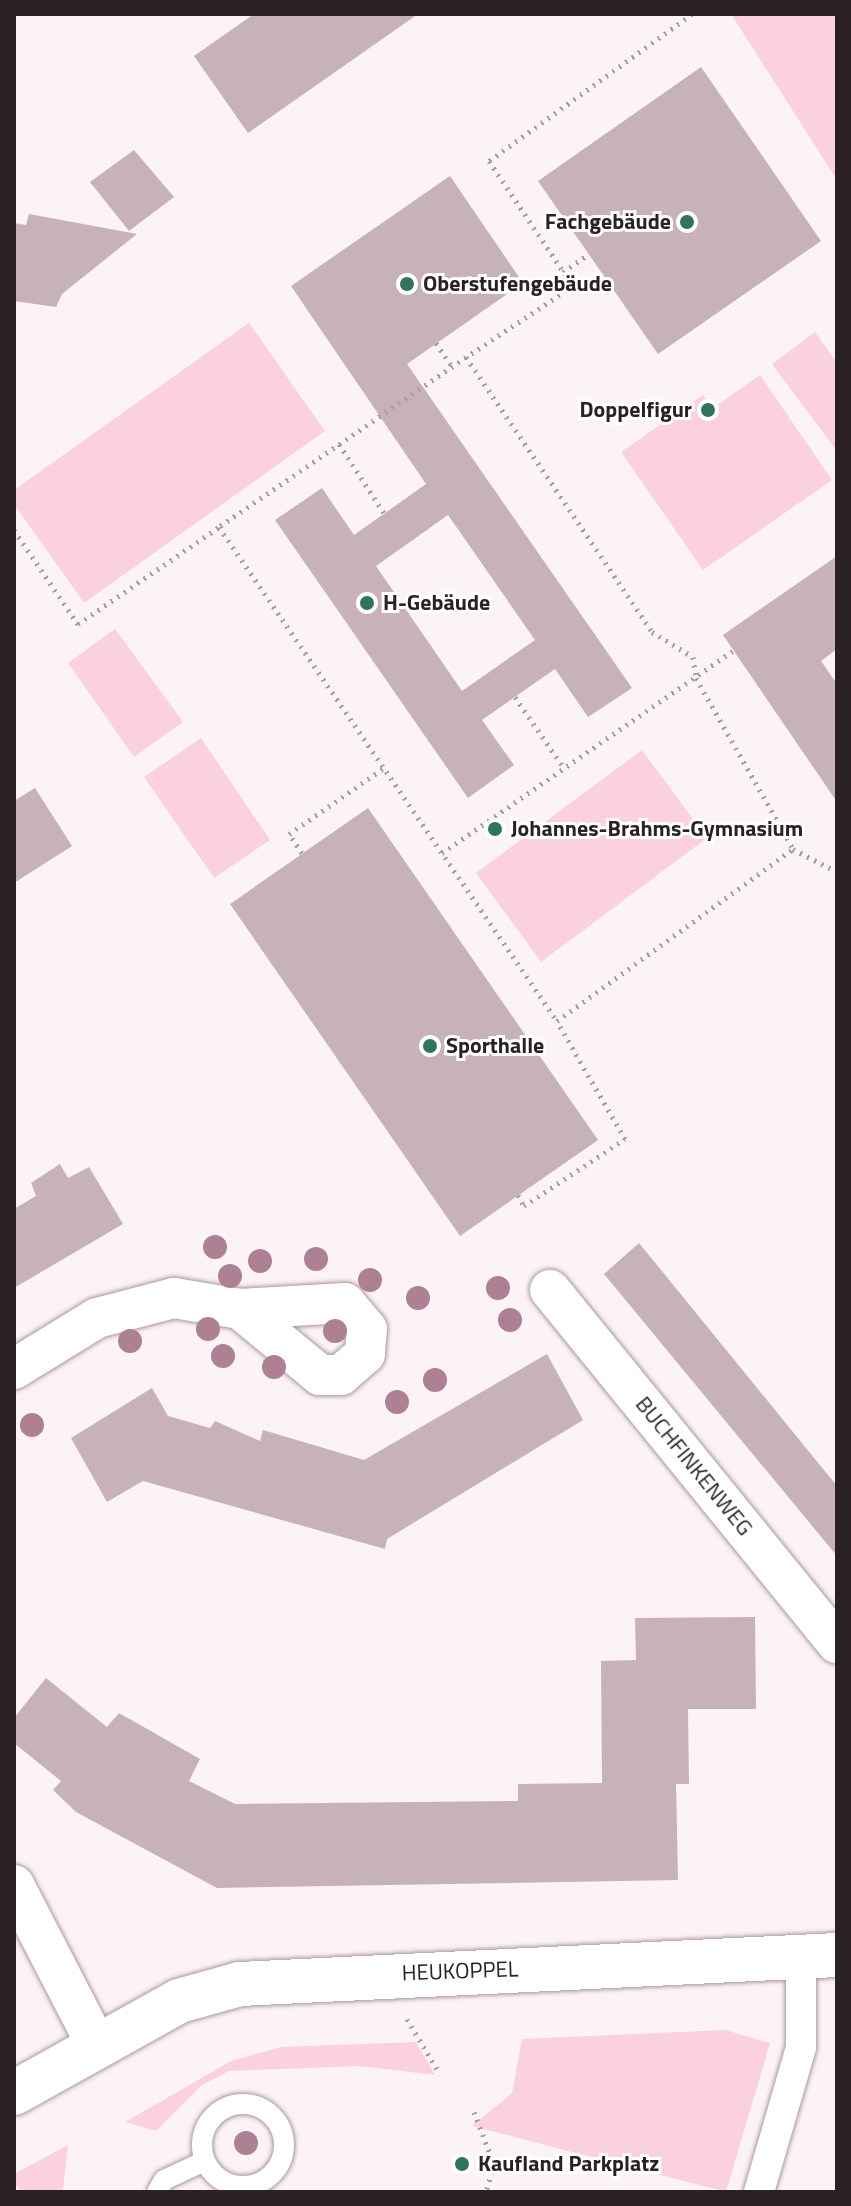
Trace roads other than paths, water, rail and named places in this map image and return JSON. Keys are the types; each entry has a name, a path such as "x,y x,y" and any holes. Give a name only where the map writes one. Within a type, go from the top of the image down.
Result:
{"street":[{"name":"BUCHFINKENWEG","path":"550,1290 837,1643"},
{"path":"14,1369 97,1318 174,1298 240,1309"},
{"path":"14,1885 97,2046"},
{"path":"759,2192 801,2047 819,1956"},
{"name":"HEUKOPPEL","path":"14,2093 179,2001 240,1984 380,1974 819,1956"}],"lane":[{"path":"231,2105 258,2106 284,2134 283,2159 257,2185 232,2186 205,2161 209,2122 231,2105"},
{"path":"157,2192 164,2180 205,2161"}],"place":[{"name":"Fachgebäude","path":"687,222"},
{"name":"Oberstufengebäude","path":"407,284"},
{"name":"Doppelfigur","path":"708,410"},
{"name":"H-Gebäude","path":"367,603"},
{"name":"Johannes-Brahms-Gymnasium","path":"495,829"},
{"name":"Sporthalle","path":"430,1046"},
{"name":"Kaufland Parkplatz","path":"462,2164"}]}
